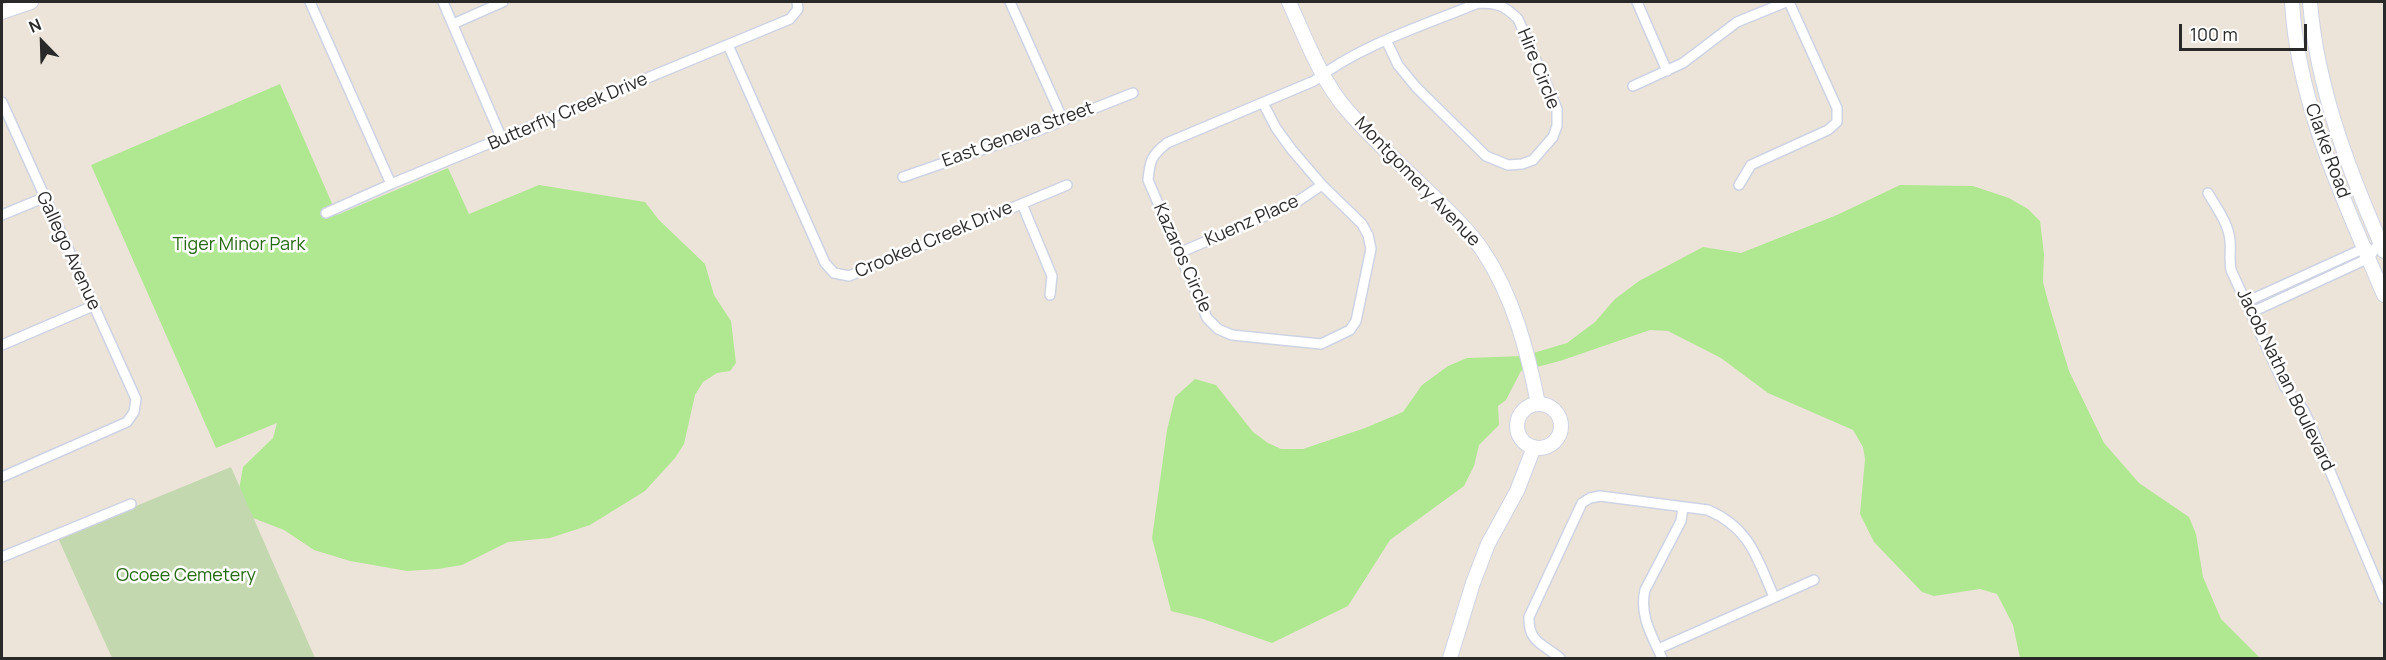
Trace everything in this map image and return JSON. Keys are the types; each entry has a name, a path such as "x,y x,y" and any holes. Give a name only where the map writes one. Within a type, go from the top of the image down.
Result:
{"street":[{"path":"2,12 31,2"},
{"path":"310,2 391,184"},
{"path":"443,2 502,139"},
{"path":"453,24 503,2"},
{"name":"Butterfly Creek Drive","path":"326,213 391,184 790,20 798,9 797,2"},
{"path":"1010,2 1063,120"},
{"name":"Montgomery Avenue","path":"1289,2 1324,73 1346,108 1384,149 1462,224 1483,251 1500,282 1527,348 1538,404"},
{"path":"1637,2 1667,70"},
{"path":"1632,86 1683,63 1737,22 1788,2 1837,108 1837,122 1828,130 1751,165 1739,185"},
{"name":"Clarke Road","path":"2292,2 2293,25 2304,86 2319,139 2385,295"},
{"name":"Clarke Road","path":"2310,2 2321,80 2338,137 2382,246"},
{"name":"Hire Circle","path":"1324,73 1386,40 1478,3 1493,3 1508,8 1518,19 1557,109 1557,126 1553,137 1533,160 1522,164 1508,165 1486,156 1416,87 1398,65 1386,40"},
{"name":"Crooked Creek Drive","path":"728,45 825,263 834,273 849,276 1067,185"},
{"name":"Kazaros Circle","path":"1263,103 1276,128 1322,185 1362,224 1371,249 1356,321 1350,330 1321,344 1232,335 1218,328 1206,318 1148,180 1149,164 1154,154 1167,143 1314,81 1324,73"},
{"name":"East Geneva Street","path":"903,177 1132,93"},
{"name":"Gallego Avenue","path":"2,102 43,198 136,399 134,412 127,422 2,477"},
{"name":"Kuenz Place","path":"1179,254 1295,203 1322,185"},
{"name":"Jacob Nathan Boulevard","path":"2208,193 2227,228 2230,240 2231,270 2285,387 2303,410 2311,426 2385,599"},
{"path":"2,215 43,198"},
{"path":"1022,204 1052,276 1050,295"},
{"path":"2246,302 2382,246"},
{"path":"2250,313 2366,253"},
{"path":"2,345 93,306"},
{"path":"1538,404 1553,409 1558,415 1560,429 1555,440 1549,445 1534,447 1523,441 1517,428 1518,420 1524,410 1538,404"},
{"path":"1450,658 1488,544 1517,491 1534,447"},
{"path":"1560,658 1532,638 1529,617 1582,503 1590,498 1600,496 1708,510 1724,517 1749,541 1774,597"},
{"path":"2,557 131,504"},
{"path":"1662,658 1643,616 1642,601 1645,590 1681,522 1683,507"},
{"path":"1658,649 1814,580"}],"green space":[{"name":"Tiger Minor Park","path":"280,84 337,215 448,168 469,214 539,185 645,202 659,220 705,264 714,295 731,321 736,363 730,371 717,373 703,382 695,395 684,444 675,458 645,491 590,525 550,538 508,542 462,565 407,571 350,561 314,550 284,530 253,518 244,510 238,495 243,467 273,438 277,423 216,448 91,165"},
{"path":"1900,185 1973,186 2009,198 2028,209 2040,221 2044,254 2043,282 2049,305 2069,371 2104,443 2139,483 2189,517 2196,534 2203,577 2221,619 2260,658 2020,658 2013,625 1997,594 1980,589 1934,596 1922,592 1874,542 1860,514 1865,459 1863,447 1853,430 1768,393 1721,358 1668,331 1650,330 1560,361 1521,371 1506,400 1498,406 1499,425 1479,445 1474,466 1464,486 1390,540 1348,606 1272,643 1203,619 1171,611 1152,538 1167,430 1175,397 1195,379 1216,385 1253,432 1268,443 1281,449 1303,449 1365,428 1403,412 1422,385 1448,366 1467,358 1523,356 1567,343 1595,322 1615,299 1639,281 1703,247 1741,253 1837,215"},
{"name":"Ocoee Cemetery","path":"231,467 315,658 112,658 58,538"}]}
